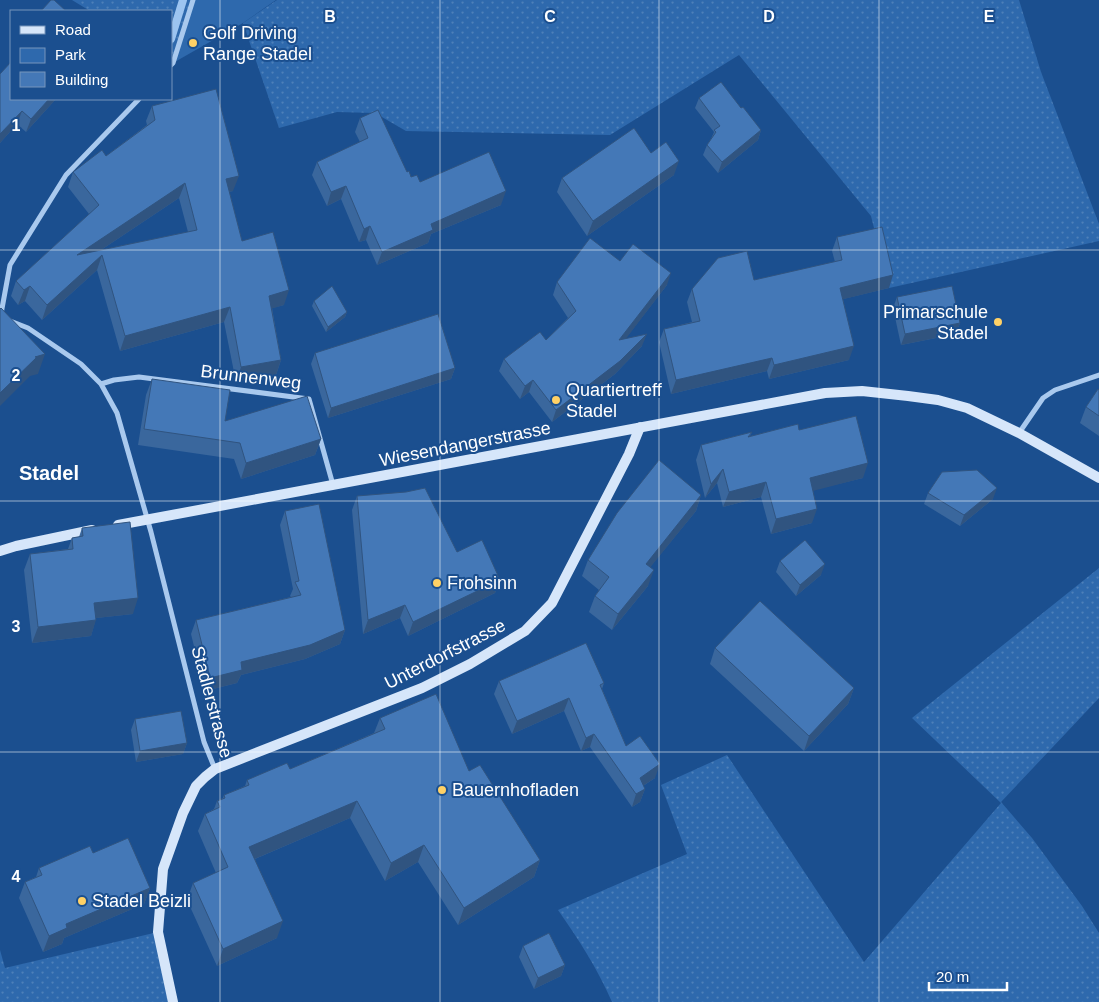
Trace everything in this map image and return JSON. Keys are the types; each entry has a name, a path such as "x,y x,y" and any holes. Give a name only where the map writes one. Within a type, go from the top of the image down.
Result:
{"main road":[{"name":"Wiesendangerstrasse","path":"0,551 147,519 825,393 862,391 938,400 967,408 1019,433 1099,478"},
{"name":"Unterdorfstrasse","path":"215,769 422,688 470,664 525,631 552,603 629,454 640,428"},
{"name":"Stadlerstrasse","path":"173,1002 158,932 163,869 183,813 196,786 204,776 215,769"}],"street":[{"path":"172,64 192,0"},
{"path":"102,384 81,364 28,328 0,316 10,265 66,175 138,100"},
{"path":"1019,433 1043,398 1056,390 1099,375"},
{"name":"Brunnenweg","path":"102,384 114,380 139,377 309,399 334,485"},
{"name":"Stadlerstrasse","path":"102,384 116,413 147,519 202,734 215,769"}],"green space":[{"path":"72,0 193,0 172,59 172,10 88,10"},
{"name":"Golf Driving Range Stadel","path":"193,0 276,0 243,23 173,63"},
{"path":"277,0 1019,0 1041,72 1099,224 1099,241 889,288 871,216 739,55 610,135 406,131 375,113 337,112 279,128 243,23"},
{"path":"1099,568 1099,698 1001,802 1032,838 1082,906 1099,933 1099,1002 612,1002 587,954 558,910 687,854 661,785 727,755 864,962 1001,803 912,718"},
{"path":"158,932 173,1002 0,1002 0,950 5,968"}],"building":[{"path":"51,0 54,0 65,10 42,10"},
{"path":"10,63 10,100 48,100 31,119 22,111 0,134 0,74"},
{"path":"721,82 761,130 722,162 707,145 716,132 714,130 720,126 699,98"},
{"path":"216,89 239,176 226,179 242,241 273,232 289,290 269,296 281,360 241,367 230,307 125,336 102,255 47,305 30,286 24,290 16,281 99,205 73,172 102,150 106,156 155,120 152,106","holes":["185,183 197,230 77,255"]},
{"path":"378,110 411,177 417,175 420,182 489,152 506,191 431,224 433,230 382,252 370,226 364,229 346,186 331,192 317,162 368,138 360,118"},
{"path":"634,128 651,153 666,142 679,161 593,221 562,178"},
{"path":"882,227 893,275 840,288 854,346 774,365 772,358 676,380 664,329 700,321 692,289 718,258 747,251 754,280 842,260 837,237"},
{"path":"590,238 620,261 633,244 671,273 619,340 647,334 620,361 556,410 533,380 525,386 504,359 540,332 546,340 576,311 557,282"},
{"path":"332,286 347,312 328,327 314,301"},
{"path":"952,286 960,323 905,334 897,297"},
{"path":"0,309 45,354 35,357 37,357 0,393"},
{"path":"438,314 455,368 331,408 315,353"},
{"path":"152,379 230,390 225,421 307,396 321,439 246,463 240,443 144,429"},
{"path":"1099,390 1099,416 1086,407"},
{"path":"856,416 868,463 810,478 817,509 776,519 766,482 729,492 723,469 711,484 701,445 752,432 748,437 798,424 799,430"},
{"path":"659,460 701,495 646,564 654,570 618,614 595,596 609,577 588,560 617,513"},
{"path":"977,470 997,488 964,515 928,493 942,472"},
{"path":"425,488 457,552 482,540 500,580 413,622 405,605 368,620 357,496 406,492"},
{"path":"319,504 345,630 310,645 241,662 242,670 210,678 196,620 301,595 295,582 299,581 285,511"},
{"path":"130,522 138,598 94,603 96,620 38,627 30,554 73,549 72,538 83,536 82,528"},
{"path":"805,540 825,564 800,585 780,561"},
{"path":"760,601 854,688 809,736 715,648"},
{"path":"586,643 604,683 600,685 626,746 640,736 660,764 640,778 645,789 636,794 594,734 586,738 569,698 517,721 499,681"},
{"path":"436,694 469,771 480,765 540,860 464,908 424,845 391,863 357,801 249,847 283,921 223,949 193,883 228,867 205,814 220,807 217,801 225,798 224,795 249,785 247,780 287,763 290,769 385,729 380,718"},
{"path":"181,711 187,743 140,751 135,719"},
{"name":"Stadel Beizli","path":"128,838 150,888 66,924 67,928 49,936 25,882 42,875 39,868 90,846 93,853"},
{"path":"549,933 565,965 538,978 523,946"}],"waterway":[{"path":"172,36 183,0"}],"place":[{"name":"Golf Driving Range Stadel","path":"193,43"},
{"name":"Primarschule Stadel","path":"998,322"},
{"name":"Quartiertreff Stadel","path":"556,400"},
{"name":"Frohsinn","path":"437,583"},
{"name":"Bauernhofladen","path":"442,790"},
{"name":"Stadel Beizli","path":"82,901"}],"district":[{"name":"Stadel","path":"49,473"}]}
